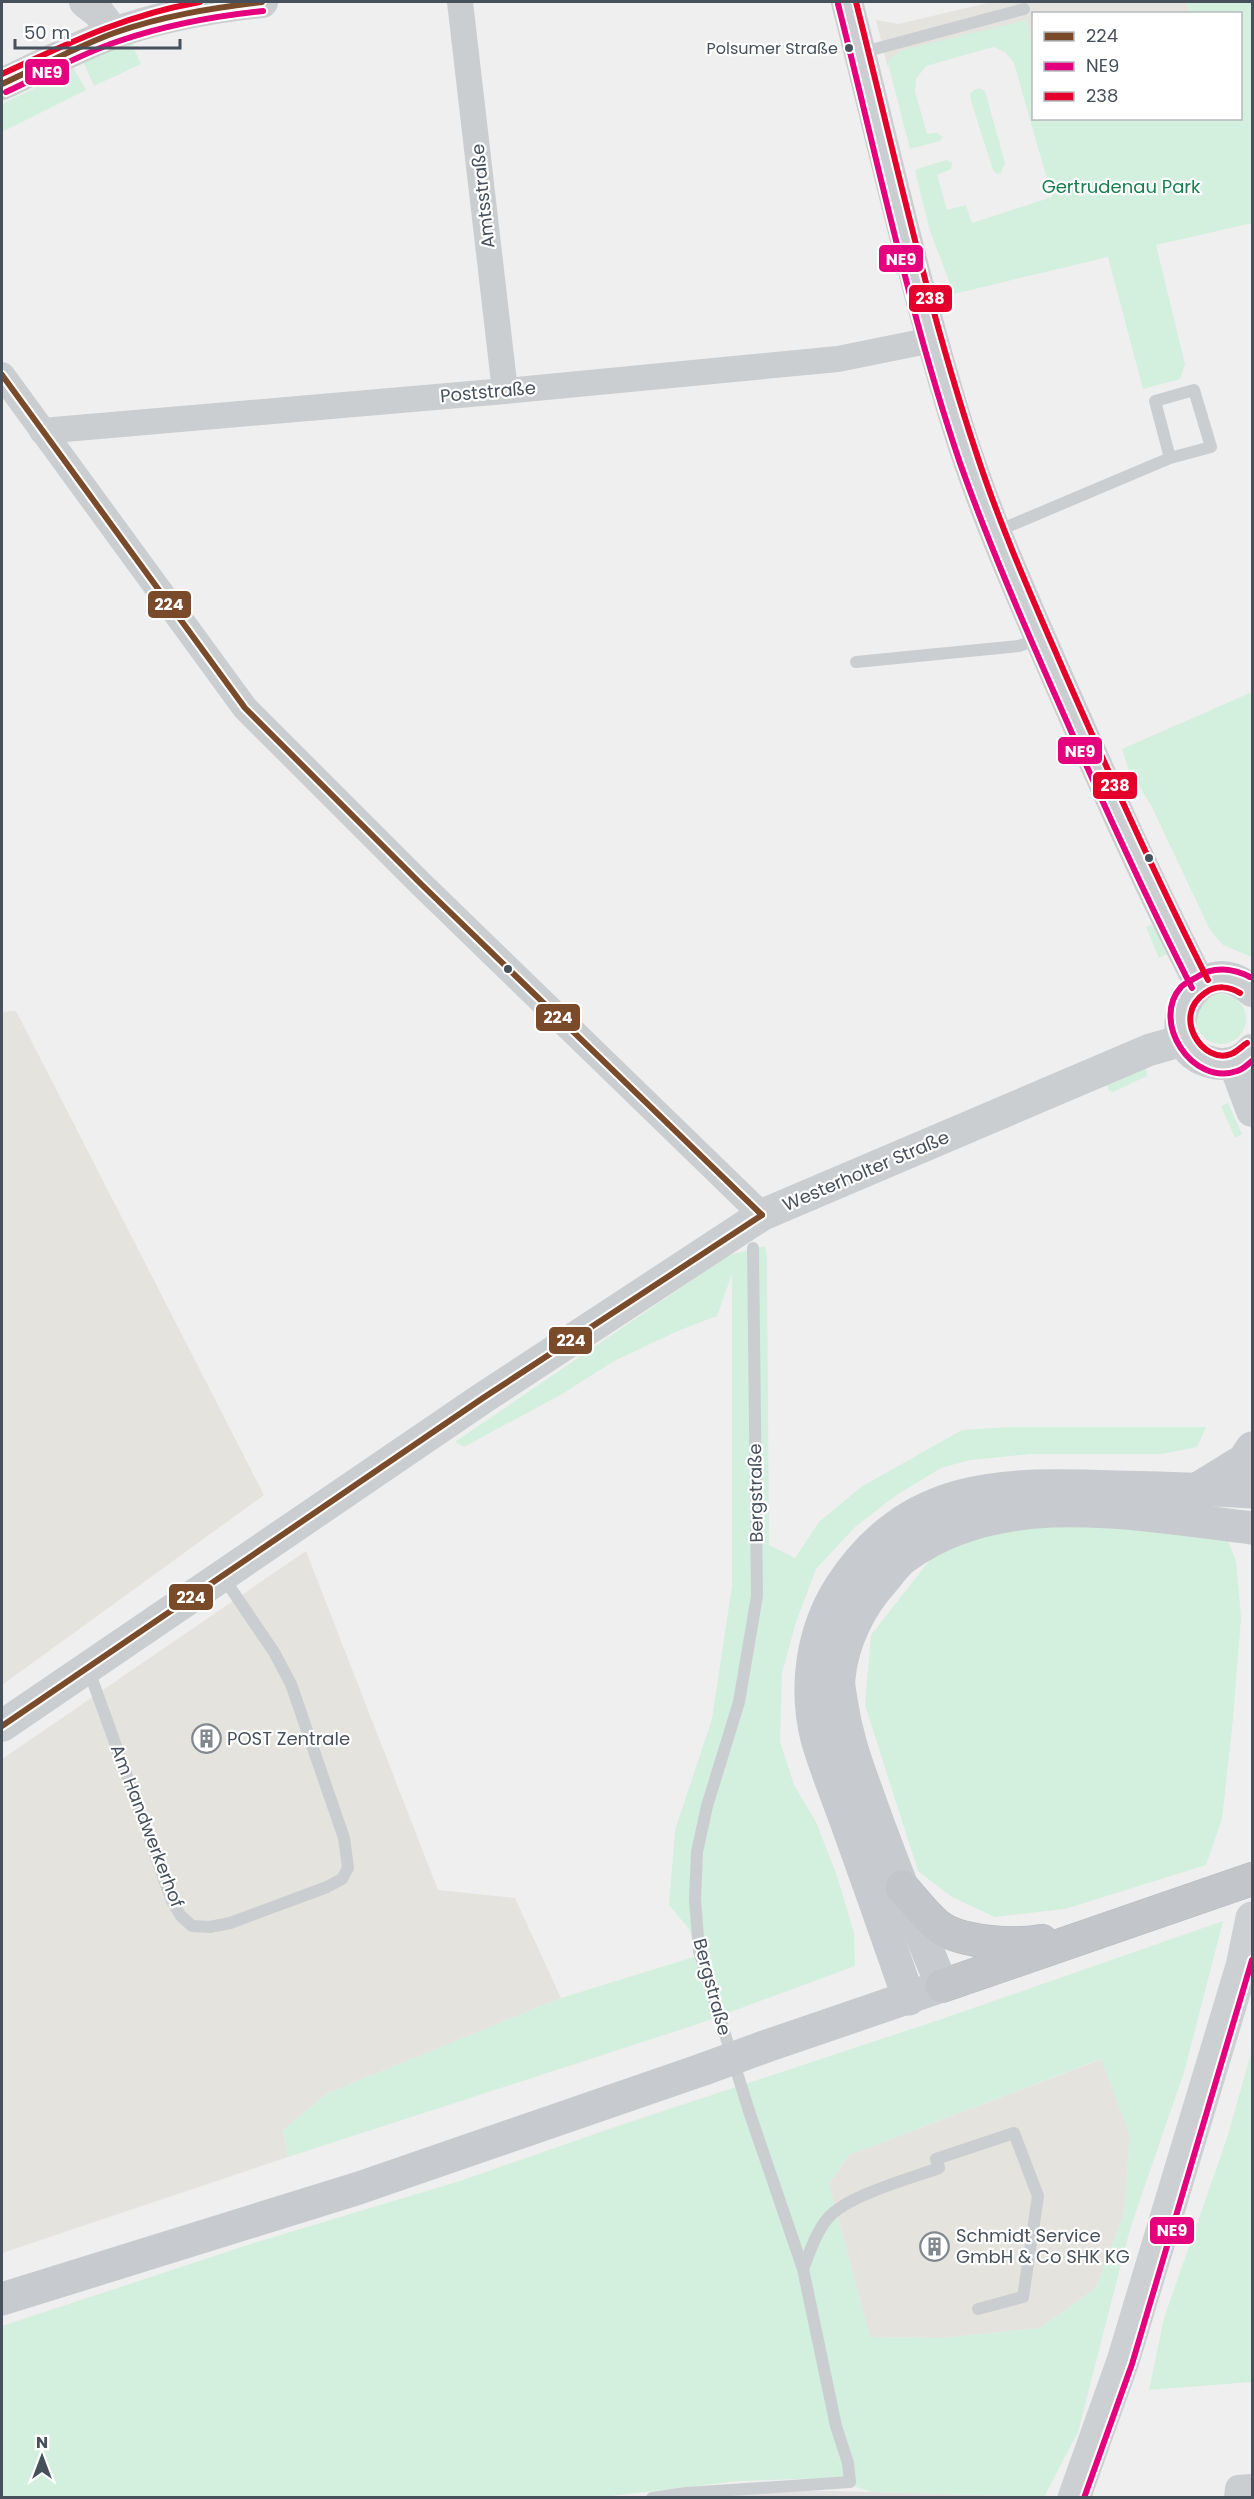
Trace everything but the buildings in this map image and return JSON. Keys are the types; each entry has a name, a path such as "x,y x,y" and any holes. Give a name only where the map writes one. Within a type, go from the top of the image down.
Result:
{"highway":[{"path":"942,1986 1252,1879"},
{"path":"902,1887 938,1927 968,1938 997,1943 1024,1944 1097,1933"}],"main road":[{"path":"1197,1489 1244,1460 1252,1448"},
{"path":"909,1999 817,1738 810,1682 816,1642 829,1605 852,1568 879,1538 914,1515 970,1492 1008,1486 1053,1484 1252,1492"},
{"path":"2,2299 359,2188 942,1986 902,1887 846,1732 838,1679 849,1634 870,1595 903,1558 938,1538 977,1521 1021,1513 1063,1511 1136,1515 1252,1528"},
{"path":"1074,2498 1123,2361 1247,1967 1252,1918"}],"street":[{"path":"85,2 98,12 114,33"},
{"path":"2,84 114,33 176,16 262,2"},
{"name":"Amtsstraße","path":"460,2 505,391"},
{"path":"847,2 932,340 957,426 994,532 1147,880 1200,984"},
{"name":"Poststraße","path":"42,431 505,391 838,359 932,340"},
{"path":"2,375 245,708 430,892 762,1215"},
{"path":"1252,991 1239,981 1226,978 1212,979 1200,984 1190,992 1183,1003 1180,1015 1180,1028 1191,1050 1211,1063 1243,1057 1252,1111"},
{"name":"Westerholter Straße","path":"2,1726 483,1398 762,1215 1149,1050 1184,1040"},
{"path":"1237,2498 1238,2488 1252,2487"}],"lane":[{"path":"860,53 1024,9"},
{"path":"994,532 1170,458 1211,447 1194,390 1155,401 1170,458"},
{"path":"856,662 1019,646 1041,639"},
{"name":"Bergstraße","path":"652,2498 686,2493 850,2482 848,2463 836,2426 803,2269 714,2005 699,1951 695,1899 697,1852 706,1806 739,1702 757,1596 753,1248"},
{"name":"Am Handwerkerhof","path":"88,1667 172,1901 181,1916 192,1926 210,1927 230,1923 327,1887 342,1879 348,1868 344,1838 291,1684 274,1652 223,1577"},
{"path":"803,2269 818,2235 829,2218 848,2202 939,2168 936,2158 1014,2133 1038,2196 1023,2297 978,2309"}],"shaded area":[{"path":"992,2 1186,2 1190,12 1032,12 1032,44 1026,20 888,63 888,68 876,20 898,24"},
{"path":"16,1011 264,1495 2,1685 2,1012"},
{"path":"306,1551 438,1890 515,1898 561,1998 328,2093 283,2130 288,2157 2,2253 2,1759"},
{"path":"1102,2059 1130,2136 1124,2214 1096,2288 1040,2328 942,2338 870,2337 829,2184 849,2155"},
{"path":"790,2490 871,2492 1014,2496 692,2498"}],"green space":[{"name":"Gertrudenau Park","path":"1186,2 1252,2 1252,223 1156,245 1185,364 1180,379 1143,389 1108,257 954,294 930,231 915,171 917,169 946,160 952,163 951,169 937,175 947,210 966,205 972,223 1052,197 1014,63 1005,52 993,47 926,66 916,79 915,91 927,134 937,133 943,137 940,141 910,149 888,63 902,50 1026,20 1032,44 1032,120 1242,120 1242,12 1190,12"},
{"path":"130,40 141,64 94,86 82,59"},
{"path":"73,67 86,90 2,132 2,104 55,78 54,74"},
{"path":"979,88 985,91 1005,163 1001,173 997,174 993,170 971,101 970,94"},
{"path":"1252,692 1252,957 1223,945 1210,930 1151,805 1128,768 1122,749"},
{"path":"1154,924 1167,954 1159,958 1146,927"},
{"path":"1226,994 1239,1001 1245,1009 1245,1029 1239,1037 1231,1043 1216,1044 1203,1037 1197,1029 1196,1014 1203,1001 1211,995"},
{"path":"1146,1068 1147,1076 1113,1092 1109,1091 1106,1083"},
{"path":"1228,1103 1242,1134 1235,1138 1221,1106"},
{"path":"765,1246 767,1256 769,1545 795,1558 819,1522 861,1487 962,1430 1009,1427 1206,1427 1197,1447 1162,1454 1030,1454 970,1460 941,1468 895,1496 855,1527 816,1569 796,1622 782,1673 780,1741 794,1785 816,1822 837,1876 854,1933 855,1966 698,2024 288,2157 283,2130 328,2093 561,1998 697,1956 689,1929 669,1905 675,1830 712,1719 732,1586 732,1274 717,1316 680,1330 614,1361 562,1394 464,1447 455,1442 729,1255"},
{"path":"1055,1520 1228,1541 1236,1561 1241,1618 1222,1819 1206,1865 1065,1909 995,1917 952,1897 918,1871 865,1705 871,1635 937,1551 969,1535"},
{"path":"1223,1921 1185,2069 1130,2229 1078,2432 1044,2497 871,2492 829,2478 739,2481 594,2498 2,2497 2,2326 257,2242 463,2180 612,2128 939,2020","holes":["1101,2059 1130,2136 1124,2214 1096,2288 1040,2328 942,2338 870,2337 829,2184 849,2155"]},
{"path":"1252,2050 1252,2382 1149,2390 1164,2318 1227,2138"}],"transit line":[{"name":"238","path":"2,74 122,22 200,2"},
{"name":"224","path":"2,84 86,44 132,27 187,13 262,2"},
{"name":"238","path":"856,2 942,341 958,397 996,509 1018,565 1117,791 1208,980"},
{"name":"NE9","path":"838,4 909,292 960,463 1006,581 1072,734 1192,988"},
{"name":"NE9","path":"6,92 90,52 137,35 190,22 263,11"},
{"name":"224","path":"2,375 245,708 421,884 762,1215"},
{"name":"NE9","path":"1250,977 1223,970 1203,973 1181,987 1173,1001 1170,1017 1173,1033 1181,1048 1192,1061 1205,1070 1221,1073 1237,1071 1252,1061"},
{"name":"238","path":"1240,993 1222,987 1205,993 1195,1003 1191,1014 1191,1025 1202,1046 1210,1052 1220,1055 1231,1054 1247,1043"},
{"name":"224","path":"2,1726 483,1398 762,1215"},
{"name":"NE9","path":"1084,2498 1132,2364 1252,1960"}],"place":[{"name":"Polsumer Straße","path":"849,48"},
{"name":"POST Zentrale","path":"206,1739"},
{"name":"Schmidt Service GmbH & Co SHK KG","path":"935,2246"}]}
